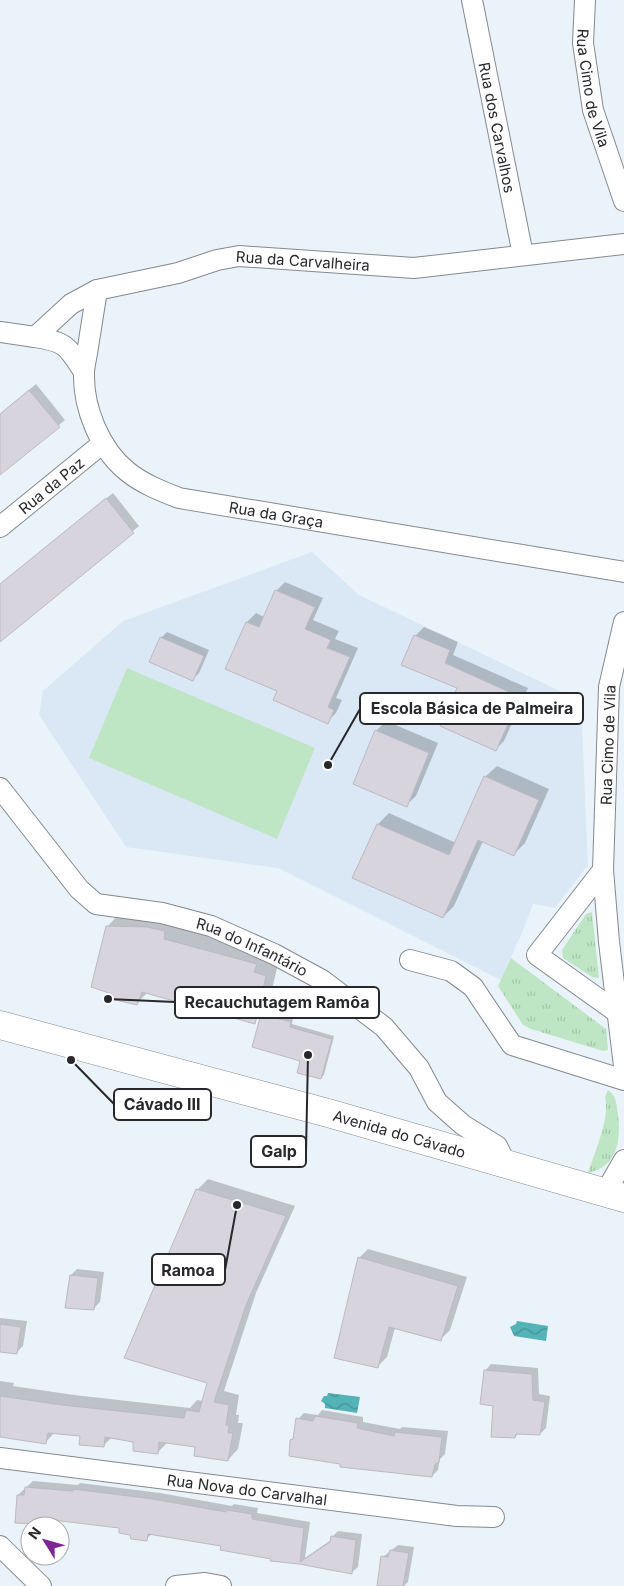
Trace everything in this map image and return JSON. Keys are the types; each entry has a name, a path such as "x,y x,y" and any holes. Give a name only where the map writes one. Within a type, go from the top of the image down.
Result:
{"main road":[{"name":"Avenida do Cávado","path":"0,1025 328,1113 615,1195"}],"street":[{"name":"Rua dos Carvalhos","path":"472,0 523,255"},
{"name":"Rua Cimo de Vila","path":"585,0 583,43 593,110 624,201"},
{"name":"Rua da Carvalheira","path":"35,337 71,304 97,290 178,273 217,260 240,256 414,268 624,244"},
{"name":"Rua da Graça","path":"97,290 84,372 85,397 90,418 103,443 128,472 155,489 179,498 624,572"},
{"path":"0,332 57,340 70,351 84,372"},
{"name":"Rua da Paz","path":"0,527 103,443"},
{"name":"Rua Cimo de Vila","path":"624,622 609,687 604,870 616,941 618,1013 624,1066"},
{"name":"Rua do Infantário","path":"0,788 79,889 96,904 162,914 211,926 274,954 322,980 384,1027 419,1068 438,1102 463,1125 497,1146 506,1164"},
{"path":"604,870 537,955 618,1013"},
{"path":"410,960 451,971 472,987 512,1045 624,1080"},
{"path":"615,1195 624,1160"},
{"name":"Rua Nova do Carvalhal","path":"0,1458 457,1516 494,1517"},
{"path":"0,1546 41,1586"},
{"path":"176,1586 205,1583 221,1586"}],"shaded area":[{"path":"312,552 359,595 581,701 588,865 555,908 533,904 501,980 278,868 126,847 39,715 43,691 123,621"}],"green space":[{"path":"127,668 315,748 277,839 89,758"},
{"path":"592,912 599,978 592,977 563,958 562,950 586,914"},
{"path":"511,958 606,1029 608,1050 603,1051 523,1025 498,986"},
{"path":"608,1090 615,1098 619,1123 618,1142 615,1151 606,1165 588,1173 604,1125 605,1097"}],"water":[{"path":"517,1321 548,1326 546,1341 514,1336 510,1327 516,1324"},
{"path":"328,1393 360,1397 357,1413 325,1408 325,1404 321,1401"}],"building":[{"path":"29,390 60,427 0,475 0,414"},
{"path":"106,498 134,533 0,642 0,584"},
{"path":"275,590 315,607 305,629 331,640 327,648 350,657 328,707 334,710 328,724 273,700 277,691 225,669 246,622 259,627"},
{"path":"414,635 450,650 445,663 520,697 496,751 440,726 457,688 401,665"},
{"path":"160,637 204,656 193,681 149,662"},
{"path":"375,730 429,753 407,807 353,784"},
{"path":"484,776 539,800 514,856 478,840 443,918 352,878 377,824 449,855"},
{"path":"106,926 147,927 165,931 164,939 257,964 254,972 266,976 255,1024 142,992 137,1005 111,999 112,994 91,987"},
{"path":"261,1014 291,1022 290,1027 332,1039 321,1079 297,1073 300,1061 252,1047"},
{"path":"196,1189 286,1216 246,1305 214,1402 229,1405 226,1425 229,1426 228,1433 233,1433 228,1461 194,1456 195,1447 159,1442 158,1454 133,1451 133,1442 105,1437 104,1447 79,1445 80,1436 48,1433 46,1444 0,1437 0,1396 62,1405 184,1418 186,1410 199,1412 207,1383 124,1358"},
{"path":"358,1257 458,1286 441,1341 389,1327 378,1368 334,1358"},
{"path":"70,1275 98,1278 94,1310 65,1308"},
{"path":"0,1324 21,1327 17,1354 0,1352"},
{"path":"484,1370 532,1374 533,1400 545,1402 540,1435 516,1434 515,1438 491,1437 493,1406 480,1404"},
{"path":"315,1416 358,1423 357,1428 394,1436 395,1432 442,1437 439,1462 435,1464 432,1477 340,1467 340,1464 289,1456 290,1440 293,1439 296,1418 313,1421"},
{"path":"25,1487 73,1491 73,1489 153,1499 226,1512 226,1510 252,1514 252,1519 304,1528 300,1562 330,1542 331,1536 356,1540 352,1574 299,1564 270,1561 271,1559 220,1550 221,1546 148,1534 147,1541 131,1539 130,1535 119,1533 119,1528 70,1522 70,1516 20,1516 20,1523 15,1523 17,1495 24,1495"},
{"path":"390,1550 409,1553 403,1586 377,1586 381,1556 388,1557"}],"place":[{"name":"Escola Básica de Palmeira","path":"328,765"},
{"name":"Recauchutagem Ramôa","path":"108,999"},
{"name":"Galp","path":"308,1055"},
{"name":"Cávado III","path":"71,1060"},
{"name":"Ramoa","path":"237,1205"}]}
